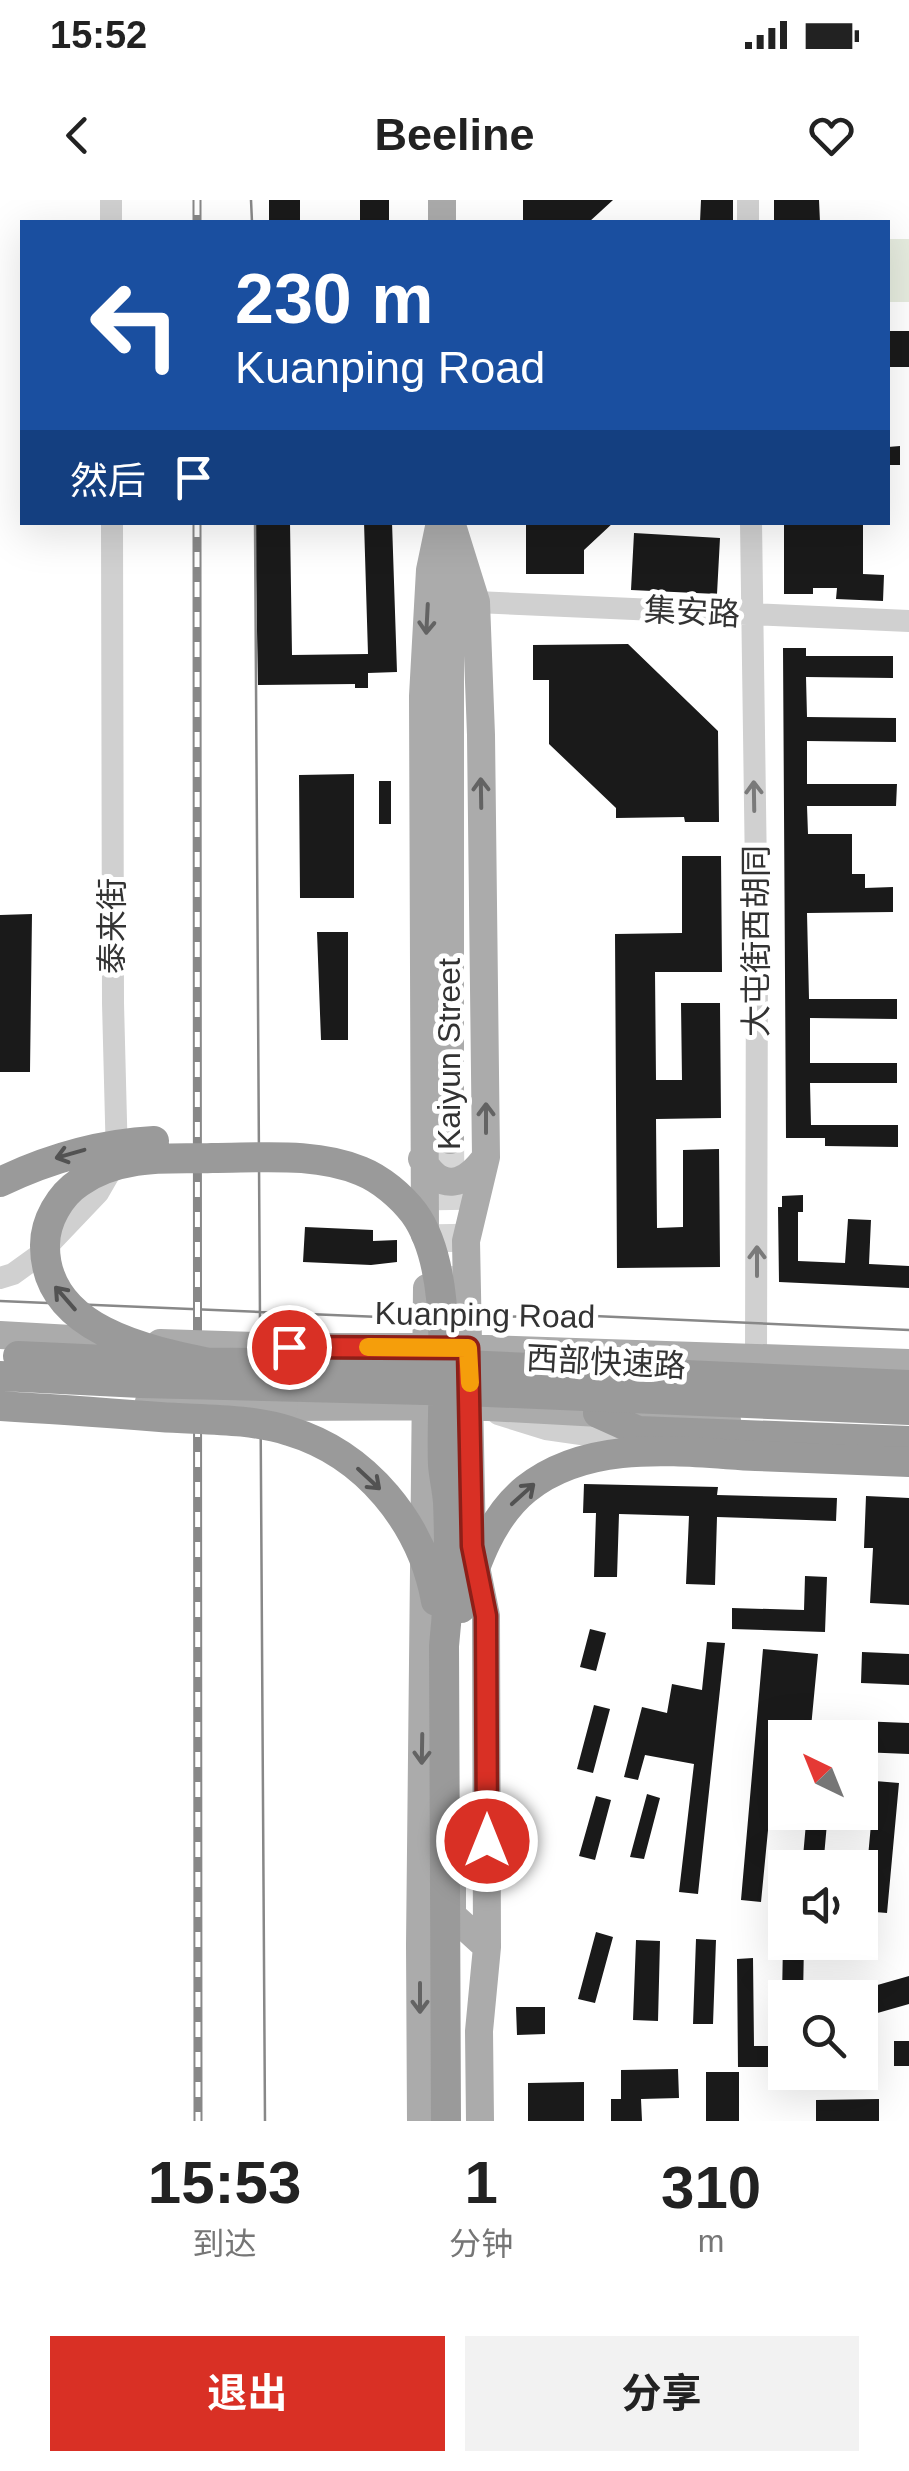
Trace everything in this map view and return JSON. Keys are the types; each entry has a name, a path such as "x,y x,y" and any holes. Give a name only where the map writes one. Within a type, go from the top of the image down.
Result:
{"highway":[{"path":"0,1182 58,1157 114,1144 282,1138 352,1149 385,1163 406,1179 442,1228 458,1278 446,2121"},
{"path":"215,1364 152,1352 112,1336 88,1321 59,1294 46,1264 44,1239 69,1190 94,1174 137,1160 297,1158 361,1171 392,1190 414,1214 433,1253 441,1304 464,2121"},
{"name":"西部快速路","path":"0,1355 215,1364 463,1366 909,1384"},
{"name":"西部快速路","path":"0,1376 909,1410"},
{"path":"0,1406 232,1422 286,1430 317,1442 371,1479 415,1537 452,1627"},
{"path":"598,1413 638,1431 909,1441"},
{"path":"452,1627 482,1551 508,1508 542,1478 574,1464 622,1453 664,1452 909,1462"}],"main road":[{"name":"Kaiyun Street","path":"421,2121 428,1348 422,1159 423,696 430,570 445,525"},
{"name":"Kaiyun Street","path":"446,525 450,608 450,1140"},
{"name":"Kaiyun Street","path":"447,525 476,602 486,1157 466,1241 472,1546 486,1616 487,1946 478,2031 480,2121"},
{"path":"422,1159 436,1178 447,1182 470,1176 486,1157"},
{"name":"Kuanping Road","path":"0,1335 151,1343 909,1362"},
{"path":"0,1394 284,1407 470,1406 909,1429"},
{"path":"420,1945 452,1915 452,1627"},
{"path":"452,1915 487,1946"}],"street":[{"name":"泰来街","path":"0,1278 38,1256 98,1194 116,1160 112,1003 112,525"},
{"name":"大屯街西胡同","path":"751,525 756,1359"},
{"name":"集安路","path":"476,602 909,621"},
{"path":"470,1406 546,1429 618,1442 909,1454"}],"shaded area":[{"path":"890,239 909,239 909,302 890,302"}],"building":[{"path":"269,200 300,200 300,220 269,220"},
{"path":"360,200 389,200 389,220 360,220"},
{"path":"523,200 613,200 591,220 523,220"},
{"path":"701,200 733,200 733,220 700,220"},
{"path":"774,200 819,200 820,220 774,220"},
{"path":"890,331 909,331 909,367 890,367"},
{"path":"900,446 900,465 890,465 890,447"},
{"path":"255,525 290,525 292,655 368,654 364,525 392,525 397,672 368,673 368,688 355,688 355,684 258,685"},
{"path":"526,525 611,525 584,550 584,574 526,574"},
{"path":"784,525 863,525 863,574 884,575 883,601 836,599 837,588 813,588 813,594 784,594"},
{"path":"634,533 720,538 717,594 631,590"},
{"path":"628,644 718,731 719,822 685,822 684,817 616,818 616,808 549,744 549,680 533,680 533,645"},
{"path":"783,648 806,648 806,656 893,656 893,678 806,677 807,717 896,718 896,742 807,741 807,784 897,784 896,806 807,806 808,834 852,834 852,874 865,874 865,888 893,887 893,912 807,913 809,999 897,999 897,1019 810,1018 810,1063 897,1063 897,1083 810,1083 811,1125 898,1125 898,1147 825,1146 825,1138 786,1138"},
{"path":"354,774 354,898 300,898 299,775"},
{"path":"379,781 391,781 391,824 379,824"},
{"path":"682,856 721,856 722,972 655,972 656,1080 682,1080 681,1003 720,1003 721,1118 656,1119 657,1228 683,1227 683,1150 719,1149 720,1267 617,1268 615,934 682,933"},
{"path":"32,914 30,1072 0,1072 0,915"},
{"path":"317,932 348,932 348,1040 321,1040"},
{"path":"803,1195 803,1212 798,1212 798,1261 845,1263 848,1219 871,1220 869,1264 909,1266 909,1288 779,1282 778,1207 782,1207 782,1196"},
{"path":"305,1227 373,1230 373,1241 397,1240 397,1262 303,1262"},
{"path":"584,1484 718,1487 717,1495 837,1498 836,1521 717,1517 715,1585 686,1584 689,1516 619,1514 617,1577 594,1577 596,1513 583,1513"},
{"path":"866,1496 909,1498 909,1605 870,1603 873,1548 864,1548"},
{"path":"805,1576 827,1577 825,1632 732,1629 732,1608 804,1610"},
{"path":"590,1629 606,1633 596,1671 580,1667"},
{"path":"707,1642 725,1643 698,1894 679,1892 694,1764 645,1755 638,1780 624,1777 642,1707 667,1713 672,1684 702,1690"},
{"path":"763,1649 818,1654 812,1720 768,1720 768,1830 761,1902 741,1900"},
{"path":"862,1652 909,1654 909,1685 861,1683"},
{"path":"594,1705 610,1709 593,1773 577,1769"},
{"path":"878,1722 909,1723 909,1754 878,1753"},
{"path":"878,1781 899,1783 887,1913 878,1912 878,1850 869,1850 870,1830 878,1830"},
{"path":"647,1794 660,1798 644,1859 630,1857"},
{"path":"596,1796 611,1800 595,1860 579,1856"},
{"path":"805,1830 826,1830 825,1850 804,1850"},
{"path":"596,1932 613,1937 595,2003 578,1999"},
{"path":"696,1939 716,1940 713,2024 693,2024"},
{"path":"636,1940 660,1941 658,2021 633,2020"},
{"path":"753,1958 754,2046 768,2046 768,2067 738,2067 737,1959"},
{"path":"783,1960 804,1960 803,1980 782,1980"},
{"path":"909,1976 909,2004 878,2013 878,1985"},
{"path":"516,2007 545,2007 545,2034 517,2035"},
{"path":"894,2041 909,2041 909,2066 894,2066"},
{"path":"678,2069 679,2098 641,2099 642,2121 611,2121 611,2099 621,2099 621,2070"},
{"path":"706,2072 739,2072 739,2121 706,2121"},
{"path":"584,2082 584,2121 528,2121 528,2083"},
{"path":"879,2099 879,2121 816,2121 816,2100"}],"tunnel":[{"path":"450,1140 452,1308"}],"tram line":[{"path":"251,200 252,220"},
{"path":"255,525 265,2121"},
{"path":"0,1301 428,1319 571,1315 909,1330"}],"railway":[{"path":"197,200 197,220"},
{"path":"197,525 198,2121"}],"slow traffic":[{"path":"368,1347 468,1348 470,1383"}],"route":[{"path":"289,1347 468,1348 472,1546 486,1616 487,1841"}]}
